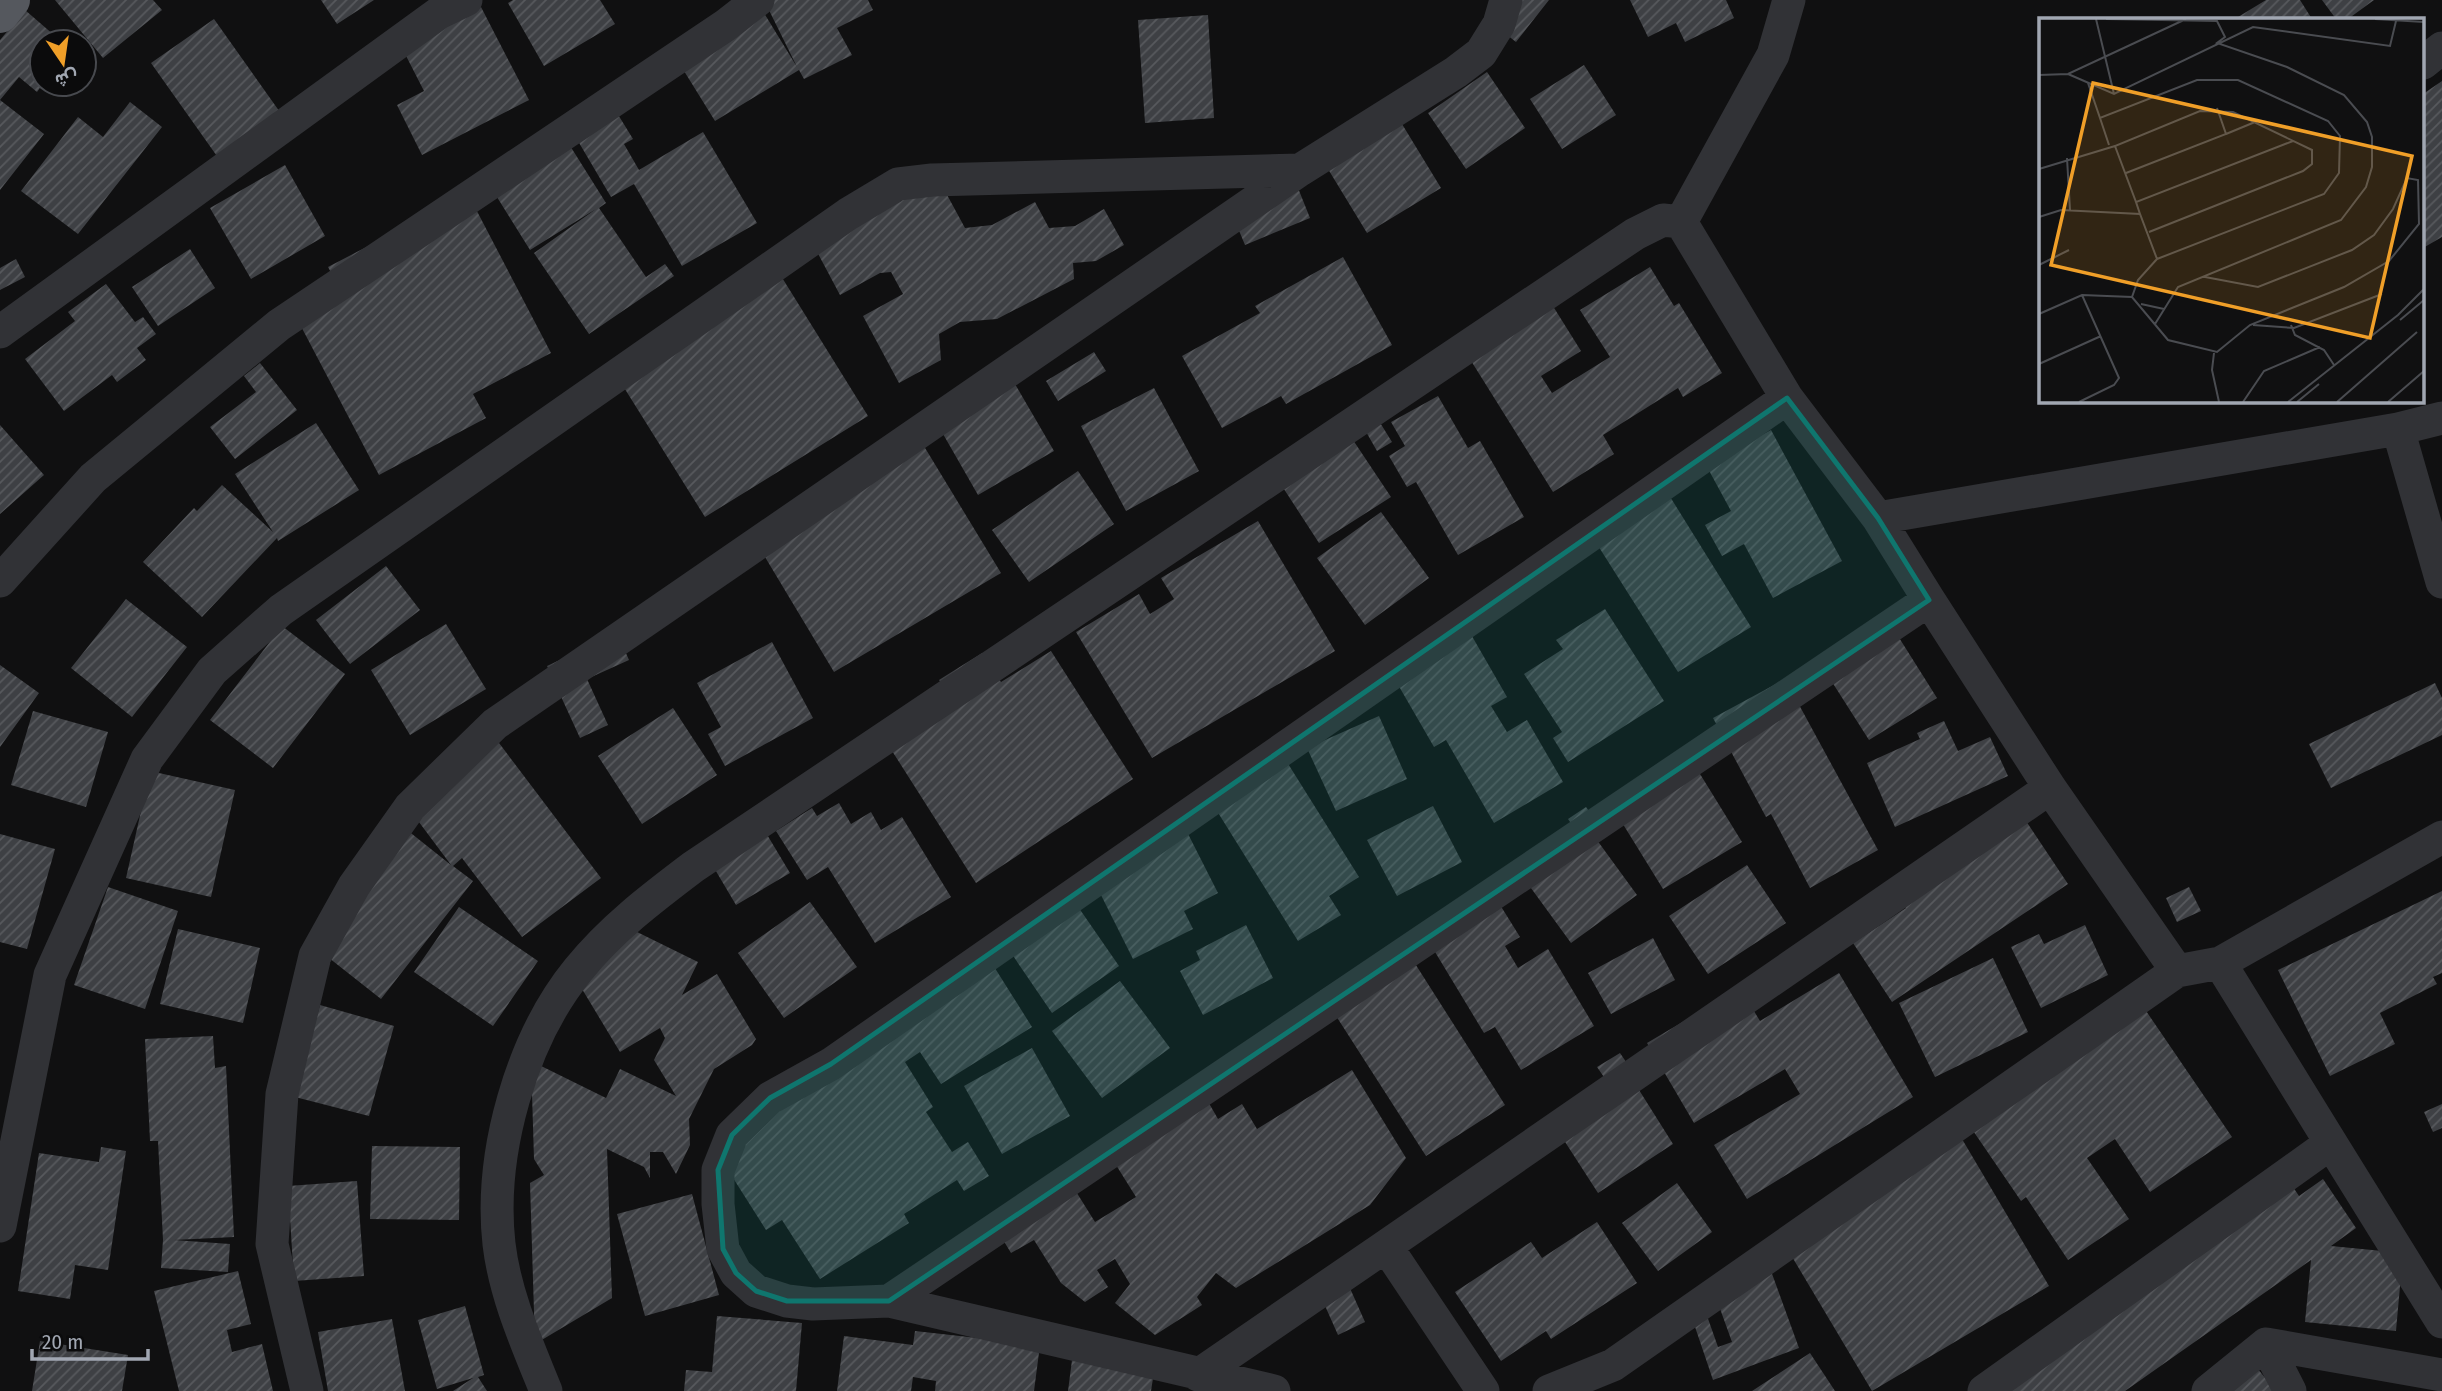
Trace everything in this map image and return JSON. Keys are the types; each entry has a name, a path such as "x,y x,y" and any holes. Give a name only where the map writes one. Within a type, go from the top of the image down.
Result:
{"highway":[{"path":"0,14 11,0"}],"street":[{"path":"0,332 439,13 466,0"},
{"path":"0,581 93,478 279,325 726,25 758,0"},
{"path":"307,1391 272,1244 282,1094 315,956 354,887 410,807 495,724 1300,170 1481,53 1499,24 1506,0"},
{"path":"1681,222 1773,55 1788,0"},
{"path":"2424,62 2442,48"},
{"path":"0,1226 50,975 147,759 212,671 260,626 836,221 898,184 968,177 1300,170"},
{"path":"546,1391 519,1325 499,1244 501,1147 531,1043 577,970 632,913 693,867 1635,234 1662,220 1681,222"},
{"path":"1681,222 1787,398 1878,518 2050,788 2176,971"},
{"path":"1274,1391 889,1301 813,1304 787,1301 756,1291 736,1273 723,1249 718,1204 718,1170 732,1135 770,1098 831,1064 1787,398"},
{"path":"1878,518 2398,429 2442,418"},
{"path":"2398,429 2442,582"},
{"path":"889,1301 1928,600"},
{"path":"1198,1375 2050,788"},
{"path":"1549,1391 1613,1365 2176,971 2220,963 2442,837"},
{"path":"2220,963 2442,1322"},
{"path":"1984,1391 2330,1143"},
{"path":"1386,1246 1483,1391"},
{"path":"2208,1391 2266,1344 2442,1375"},
{"path":"2266,1344 2290,1391"}],"highlighted area":[{"path":"1787,398 1878,518 1929,600 889,1301 787,1301 756,1291 736,1273 723,1249 718,1170 732,1135 770,1098 831,1064"}],"building":[{"path":"55,0 153,0 162,10 103,58 98,52 98,28 78,28"},
{"path":"321,0 374,0 337,24"},
{"path":"513,0 600,0 615,24 544,66 508,3"},
{"path":"756,0 797,67 764,0 868,0 873,10 837,28 852,55 804,79 799,70 715,121 671,50"},
{"path":"1512,0 1549,0 1516,42 1493,24"},
{"path":"1630,0 1726,0 1734,18 1685,42 1676,23 1648,37"},
{"path":"2266,0 2300,0 2311,18 2238,18"},
{"path":"2322,0 2374,0 2349,18 2335,18"},
{"path":"481,7 529,100 422,155 397,105 424,91 402,48"},
{"path":"25,10 46,28 28,28 28,84 19,77 0,100 0,40"},
{"path":"1208,15 1214,118 1145,123 1138,20"},
{"path":"214,19 282,115 219,159 151,63"},
{"path":"1584,65 1616,115 1562,149 1530,99"},
{"path":"1487,72 1525,128 1466,169 1428,113"},
{"path":"2442,81 2442,237 2424,247 2424,93"},
{"path":"606,95 633,139 624,144 639,170 703,132 757,223 682,266 634,184 611,197 565,119"},
{"path":"0,100 44,134 0,190"},
{"path":"130,102 162,127 78,234 21,191 78,117 103,137"},
{"path":"1391,106 1441,188 1367,233 1317,151"},
{"path":"562,133 606,203 599,208 646,277 665,264 674,276 589,334 534,253 596,209 530,250 487,181"},
{"path":"285,165 325,236 251,279 210,208"},
{"path":"939,180 965,228 992,225 1035,202 1049,228 1075,226 1104,209 1124,245 1096,261 1073,263 1074,279 997,319 960,322 939,334 941,360 899,383 863,316 903,294 891,272 880,273 840,295 815,248"},
{"path":"1296,183 1310,218 1245,245 1230,209"},
{"path":"468,194 551,353 473,394 486,418 379,475 294,313 340,289 328,267"},
{"path":"190,249 215,288 158,326 132,287"},
{"path":"1343,257 1392,345 1286,404 1281,396 1222,428 1182,356 1260,313 1255,306"},
{"path":"16,259 25,277 0,290 0,268"},
{"path":"1650,267 1674,306 1679,303 1722,373 1683,397 1678,388 1603,435 1614,454 1553,492 1463,348 1546,295 1581,351 1541,376 1552,393 1610,357 1580,310"},
{"path":"781,276 868,416 705,517 618,378"},
{"path":"106,284 135,322 143,317 156,334 137,348 146,360 117,382 112,375 64,411 25,359 75,321 68,312"},
{"path":"1094,352 1106,371 1058,401 1046,381"},
{"path":"260,363 297,410 235,459 210,427 256,392 244,376"},
{"path":"1015,384 1054,451 978,495 939,427"},
{"path":"1154,388 1199,471 1126,511 1081,426"},
{"path":"1438,396 1468,448 1480,441 1524,517 1458,555 1416,482 1407,487 1389,456 1405,446 1391,422"},
{"path":"1379,421 1392,442 1377,451 1365,430"},
{"path":"316,423 359,490 278,541 277,538 202,617 143,562 194,508 197,511 222,485 273,532 235,474"},
{"path":"0,425 44,475 0,514"},
{"path":"1771,430 1842,561 1773,598 1744,544 1722,556 1705,525 1731,511 1706,465"},
{"path":"1351,437 1391,497 1319,543 1280,483"},
{"path":"919,438 1001,573 834,672 756,542"},
{"path":"1078,471 1114,524 1029,582 992,530"},
{"path":"1664,487 1751,627 1678,672 1590,533"},
{"path":"1381,512 1429,578 1365,625 1317,558"},
{"path":"1258,521 1335,651 1152,758 1076,632 1139,594 1150,614 1174,599 1161,578"},
{"path":"386,566 420,610 350,664 316,620"},
{"path":"126,599 187,647 132,717 71,668"},
{"path":"1605,609 1664,701 1568,762 1553,738 1562,732 1524,674 1563,649 1556,640"},
{"path":"1886,617 1937,698 1869,740 1818,660"},
{"path":"446,624 486,689 410,735 371,670"},
{"path":"282,626 345,674 273,768 210,720"},
{"path":"1469,631 1507,697 1491,706 1507,732 1527,720 1563,782 1494,823 1446,740 1434,747 1393,676"},
{"path":"617,633 629,660 587,679 608,725 580,738 547,666"},
{"path":"772,642 813,718 725,766 708,734 721,727 697,683"},
{"path":"1051,651 1133,779 976,883 887,743 946,691 939,680 982,653 1001,682"},
{"path":"0,665 39,693 0,747"},
{"path":"1785,679 1878,850 1810,888 1771,814 1766,817 1713,718"},
{"path":"2435,683 2442,698 2442,735 2331,788 2309,744"},
{"path":"673,708 717,775 642,824 598,756"},
{"path":"33,711 108,732 86,807 11,785"},
{"path":"1379,716 1407,779 1336,811 1307,748"},
{"path":"1944,721 1958,751 1990,737 2008,776 1895,827 1867,763 1920,739 1917,733"},
{"path":"496,739 601,878 522,937 462,858 453,866 473,881 381,999 310,943 402,826 451,865 407,806"},
{"path":"1275,743 1359,877 1329,896 1341,915 1298,941 1202,787"},
{"path":"1692,761 1742,842 1663,889 1613,808"},
{"path":"150,771 235,790 211,897 126,878"},
{"path":"839,803 851,824 871,812 881,830 902,817 951,897 875,943 828,867 807,880 776,831 812,808 817,816"},
{"path":"1433,806 1462,862 1397,896 1367,840"},
{"path":"2016,806 2068,884 1892,1002 1853,943 1906,908 1897,895"},
{"path":"1586,807 1602,829 1594,836 1637,895 1571,943 1520,873 1577,832 1568,819"},
{"path":"760,823 790,873 736,905 707,856"},
{"path":"1184,826 1218,893 1184,911 1193,929 1133,959 1090,873"},
{"path":"0,834 55,849 27,949 0,942"},
{"path":"1747,865 1786,923 1708,974 1669,916"},
{"path":"108,887 178,911 145,1009 74,985"},
{"path":"2189,887 2201,911 2177,922 2166,898"},
{"path":"2442,891 2442,973 2433,977 2437,984 2380,1013 2395,1044 2330,1076 2278,970"},
{"path":"1072,898 1119,966 1052,1013 1005,944"},
{"path":"1497,900 1520,937 1505,946 1518,968 1548,949 1594,1026 1521,1070 1495,1027 1484,1033 1429,942"},
{"path":"810,902 857,967 784,1018 738,953"},
{"path":"459,907 538,961 493,1026 414,972"},
{"path":"1246,925 1273,978 1203,1015 1180,971 1200,960 1196,951"},
{"path":"2085,925 2108,975 2041,1008 2011,947 2039,934 2044,944"},
{"path":"178,929 260,948 243,1023 160,1004"},
{"path":"633,930 698,962 682,995 717,974 756,1039 752,1045 714,1069 689,1119 690,1145 676,1174 663,1152 650,1152 650,1178 644,1167 607,1149 612,1298 535,1344 530,1183 544,1175 534,1159 531,1061 606,1098 620,1069 676,1096 654,1060 665,1038 660,1028 620,1052 582,989"},
{"path":"1653,938 1675,980 1611,1014 1588,973"},
{"path":"1400,940 1505,1105 1426,1156 1320,991"},
{"path":"981,946 1032,1027 941,1084 920,1052 905,1062 933,1107 926,1112 952,1152 968,1142 989,1176 964,1191 957,1180 904,1214 909,1223 820,1279 782,1220 766,1230 714,1148"},
{"path":"1993,958 2028,1032 1935,1077 1899,1003"},
{"path":"1839,973 1913,1097 1747,1199 1714,1145 1800,1094 1785,1069 1694,1123 1647,1043 1740,988 1760,1021"},
{"path":"1120,981 1170,1048 1102,1098 1052,1031"},
{"path":"320,1005 394,1026 369,1116 295,1097"},
{"path":"2142,1005 2232,1137 2150,1192 2115,1139 2087,1158 2129,1219 2068,1260 2026,1197 2021,1201 1965,1119"},
{"path":"213,1036 215,1068 226,1066 234,1237 174,1240 230,1244 228,1272 161,1268 163,1240 158,1141 150,1141 145,1039"},
{"path":"1032,1048 1070,1116 1002,1154 964,1086"},
{"path":"1620,1053 1637,1078 1615,1093 1597,1067"},
{"path":"1352,1070 1406,1158 1370,1205 1236,1288 1216,1273 1197,1297 1202,1305 1155,1335 1115,1303 1130,1284 1115,1259 1097,1270 1108,1287 1085,1302 1061,1283 1034,1240 1011,1253 991,1220 1065,1174 1095,1222 1136,1197 1111,1157 1206,1098 1218,1119 1242,1104 1257,1129"},
{"path":"1634,1082 1673,1144 1598,1193 1558,1131"},
{"path":"2442,1104 2442,1128 2433,1132 2424,1112"},
{"path":"1962,1139 2049,1286 1872,1391 1785,1245"},
{"path":"372,1146 460,1147 459,1220 370,1219"},
{"path":"101,1147 126,1151 108,1270 75,1265 70,1299 18,1291 39,1153 99,1162"},
{"path":"2287,1178 2299,1196 2323,1179 2356,1228 2331,1246 2403,1253 2396,1331 2305,1322 2311,1260 2125,1391 1998,1391"},
{"path":"357,1181 364,1276 294,1281 288,1186"},
{"path":"1677,1183 1712,1232 1658,1271 1622,1223"},
{"path":"692,1194 719,1295 645,1316 617,1214"},
{"path":"1597,1222 1637,1283 1551,1339 1546,1331 1501,1361 1455,1292 1531,1242 1542,1258"},
{"path":"238,1271 251,1324 227,1330 232,1352 262,1344 273,1391 179,1391 154,1291"},
{"path":"1771,1271 1799,1348 1713,1380 1692,1318 1706,1313 1718,1347 1732,1342 1714,1292"},
{"path":"1349,1286 1365,1322 1338,1335 1322,1299"},
{"path":"465,1306 484,1375 478,1377 487,1391 453,1391 473,1378 437,1389 418,1320"},
{"path":"717,1316 802,1323 796,1391 684,1391 686,1370 712,1372"},
{"path":"392,1319 405,1391 328,1391 318,1332"},
{"path":"915,1331 1040,1345 1034,1391 935,1391 936,1381 913,1377 911,1391 837,1391 844,1336 913,1345"},
{"path":"40,1341 128,1355 122,1391 32,1391"},
{"path":"1810,1353 1835,1391 1752,1391"},
{"path":"1072,1360 1154,1372 1151,1391 1068,1391"},
{"path":"2257,1368 2276,1391 2203,1391"}]}
